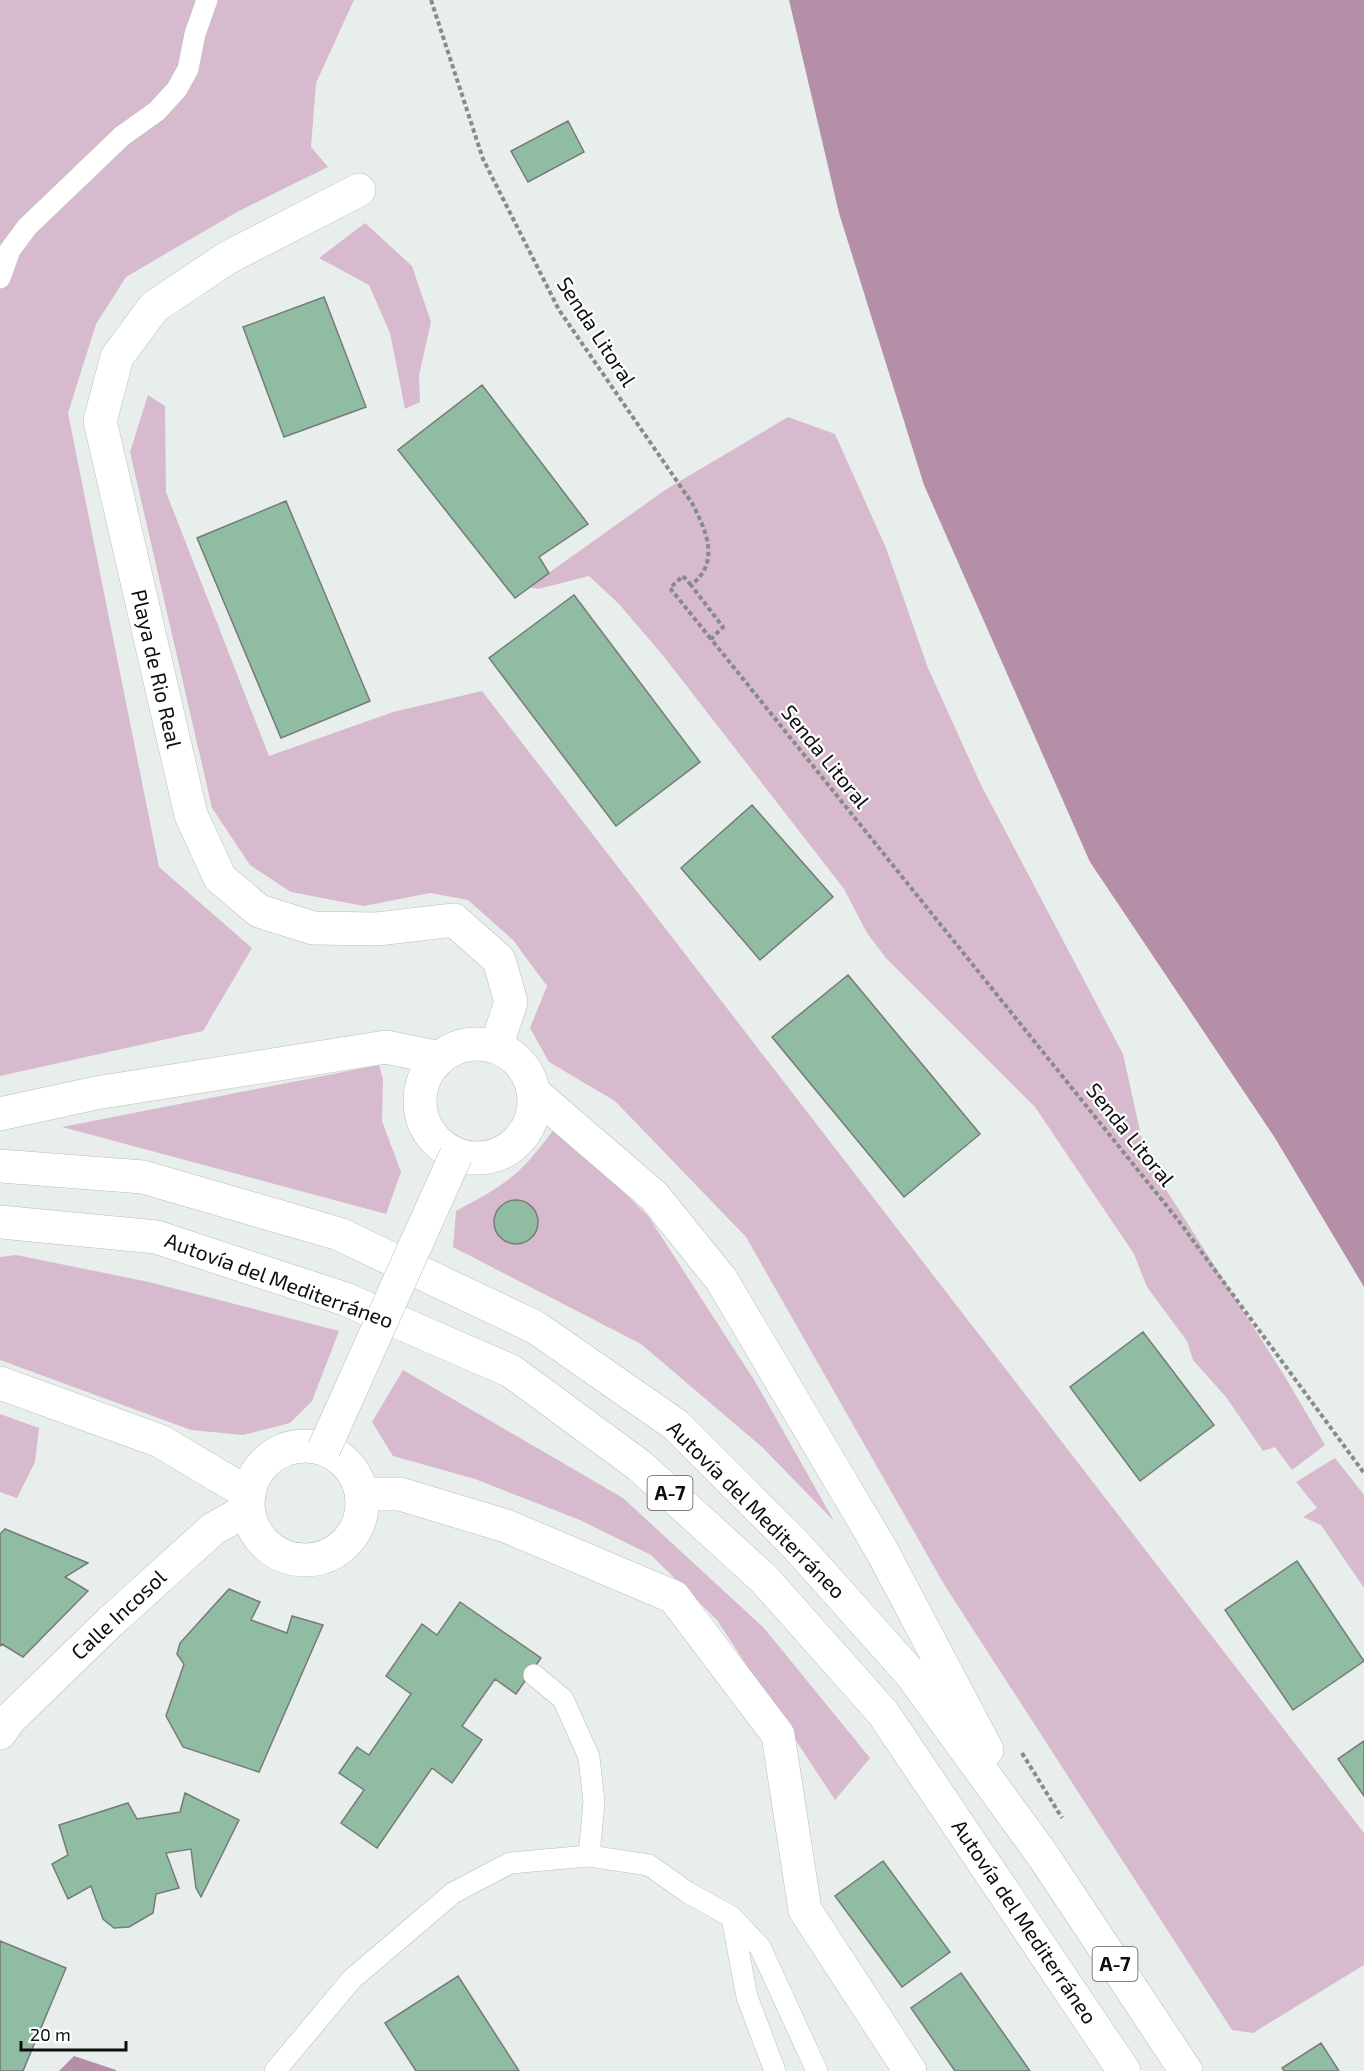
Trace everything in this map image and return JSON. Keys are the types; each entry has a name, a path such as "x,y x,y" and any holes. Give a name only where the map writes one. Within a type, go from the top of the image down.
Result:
{"main road":[{"name":"Playa de Rio Real","path":"358,190 227,258 154,307 117,357 100,421 191,815 220,878 259,911 313,928 377,929 454,920 499,960 511,1002 496,1047"},
{"path":"476,1044 496,1047 521,1064 533,1092 534,1109 529,1126 513,1145 490,1157 473,1158 456,1155 440,1145 427,1129 420,1111 420,1091 427,1072 440,1058 456,1047 476,1044"},
{"path":"0,1114 96,1093 387,1047 440,1058"},
{"path":"533,1092 654,1196 721,1279 882,1551 1044,1857"},
{"path":"324,1449 456,1155"},
{"name":"Autovía del Mediterráneo","path":"0,1166 143,1177 339,1234 535,1327 676,1425 795,1544 911,1674 1044,1857 1186,2071"},
{"name":"Autovía del Mediterráneo","path":"0,1222 156,1237 345,1299 511,1371 640,1466 764,1579 883,1713 1124,2071"},
{"path":"0,1383 160,1441 249,1502"},
{"path":"308,1446 324,1449 349,1466 362,1494 362,1512 356,1529 346,1544 331,1554 313,1559 295,1559 278,1553 263,1541 253,1526 249,1502 254,1478 263,1464 276,1453 291,1447 308,1446"},
{"path":"362,1494 400,1494 506,1526 675,1597 778,1735 805,1911 910,2071"},
{"name":"Calle Incosol","path":"0,1733 10,1719 110,1622 204,1536 249,1502"}],"lane":[{"path":"0,278 10,250 27,227 122,136 157,111 177,89 188,69 195,34 207,0"},
{"path":"534,1675 563,1699 589,1757 594,1802 588,1856"},
{"path":"279,2070 352,1979 453,1893 510,1863 588,1856 649,1865 687,1892 732,1917 760,1947 817,2071"},
{"path":"732,1917 747,1997 775,2071"}],"path":[{"name":"Senda Litoral","path":"432,0 483,159 559,310 692,503 706,529 710,556 700,578 691,585 683,576 670,588 1178,1220 1329,1422 1364,1473"},
{"path":"691,585 723,627 711,639"}],"shaded area":[{"path":"0,0 354,0 316,83 311,147 328,167 237,212 126,277 96,324 68,413 159,867 252,948 203,1031 0,1076"},
{"path":"789,0 1364,0 1364,1287 1275,1138 1090,862 924,485 839,213"},
{"path":"365,223 412,266 431,322 419,375 420,402 405,409 390,333 369,285 319,258"},
{"path":"148,395 165,406 166,492 269,756 393,712 482,691 1364,1833 1364,1965 1253,2033 1232,2030 945,1586 746,1237 615,1101 549,1062 530,1028 547,986 513,940 468,900 430,893 364,906 291,892 250,865 212,808 130,452"},
{"path":"788,417 835,434 886,548 928,668 981,785 1123,1054 1146,1158 1284,1375 1325,1445 1292,1470 1275,1447 1263,1451 1226,1397 1193,1360 1187,1341 1147,1287 1134,1254 1035,1107 886,958 867,933 844,889 665,658 619,604 589,576 538,589 529,587 665,490"},
{"path":"379,1065 383,1079 382,1121 401,1172 386,1214 62,1127"},
{"path":"556,1126 648,1216 756,1383 834,1521 762,1447 641,1344 453,1247 456,1211 501,1185 523,1167"},
{"path":"16,1255 149,1282 339,1331 312,1401 290,1423 243,1435 191,1430 0,1360 0,1257"},
{"path":"403,1370 623,1498 764,1628 870,1758 835,1800 717,1620 651,1555 580,1520 475,1479 393,1456 372,1422"},
{"path":"0,1414 39,1428 35,1462 17,1498 0,1492"},
{"path":"1335,1458 1364,1495 1364,1588 1321,1525 1303,1517 1317,1508 1296,1482"},
{"path":"74,2056 116,2070 116,2071 59,2071"}],"building":[{"path":"568,121 584,152 528,182 511,151"},
{"path":"324,297 366,407 284,437 243,327"},
{"path":"482,385 588,524 539,557 549,573 515,598 398,450"},
{"path":"286,501 370,701 281,738 197,538"},
{"path":"574,595 700,762 616,826 489,658"},
{"path":"752,805 833,897 760,960 681,868"},
{"path":"848,975 980,1134 904,1197 772,1037"},
{"path":"516,1200 525,1201 532,1206 537,1213 537,1231 532,1238 525,1243 516,1244 507,1243 500,1238 495,1231 494,1222 495,1213 500,1206 507,1201"},
{"path":"1143,1332 1214,1425 1140,1481 1070,1387"},
{"path":"5,1529 88,1563 65,1577 88,1591 23,1657 2,1644 0,1646 0,1534"},
{"path":"1297,1561 1364,1661 1293,1710 1225,1610"},
{"path":"229,1589 260,1602 251,1620 287,1633 292,1616 323,1625 259,1772 183,1747 166,1716 184,1664 177,1654 180,1643"},
{"path":"460,1602 541,1658 516,1694 495,1679 462,1726 482,1740 452,1783 432,1768 377,1848 341,1823 364,1790 339,1773 357,1747 369,1755 411,1694 386,1676 422,1624 437,1635"},
{"path":"1364,1741 1364,1796 1338,1759"},
{"path":"185,1793 239,1820 201,1897 196,1888 191,1849 166,1853 179,1888 156,1894 153,1913 129,1927 114,1928 103,1919 91,1886 68,1899 52,1864 68,1855 59,1825 128,1803 137,1819 180,1812"},
{"path":"883,1861 950,1952 902,1987 835,1896"},
{"path":"0,1941 66,1968 23,2071 0,2071"},
{"path":"961,1973 1030,2071 955,2071 911,2008"},
{"path":"458,1976 519,2071 416,2071 385,2023"},
{"path":"1321,2043 1339,2071 1284,2071 1282,2068"}]}
